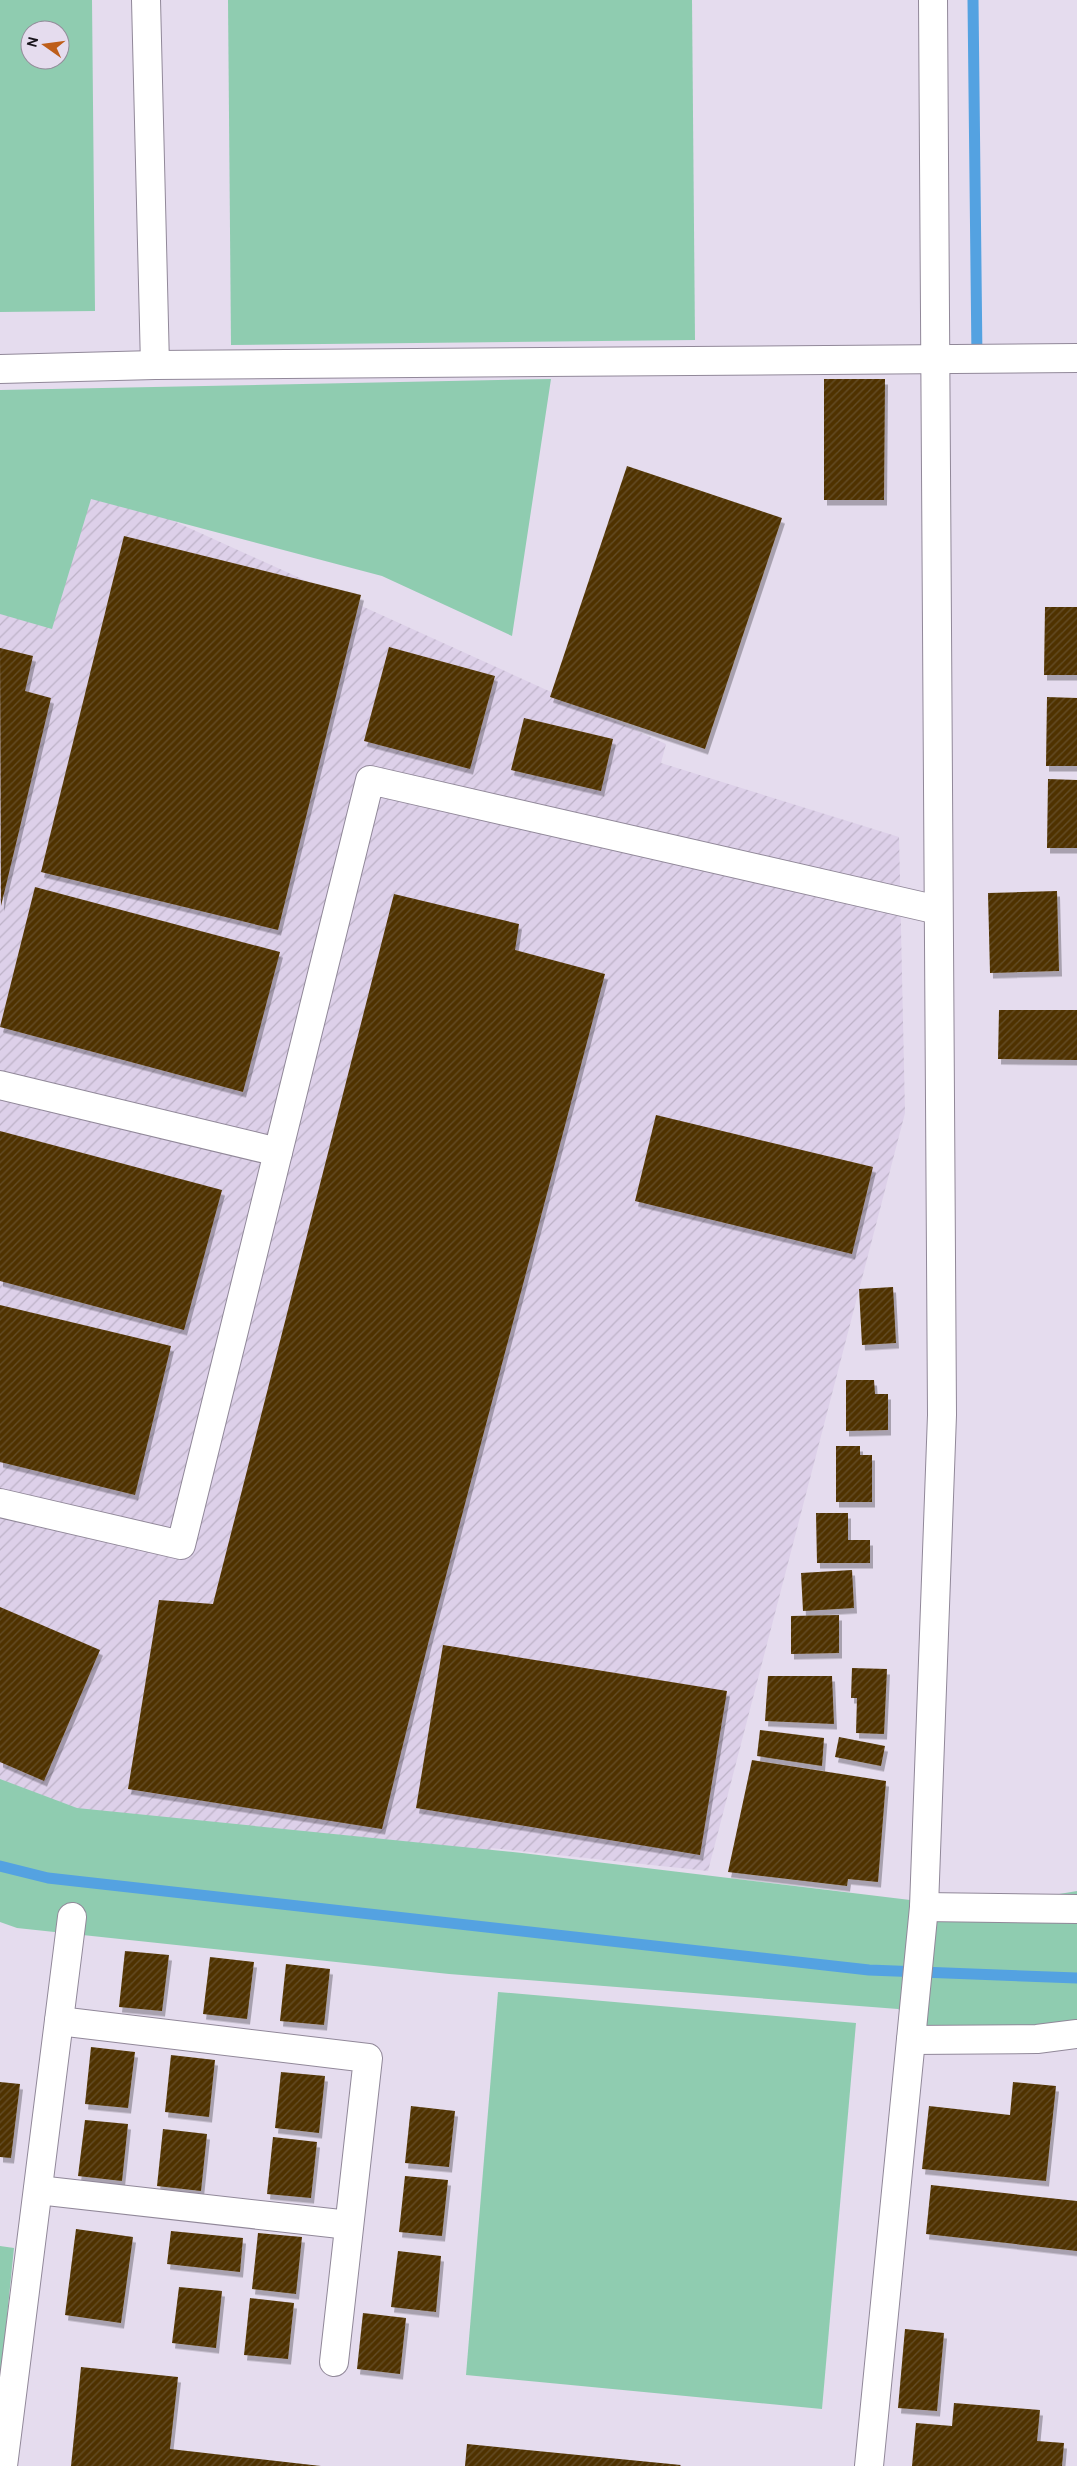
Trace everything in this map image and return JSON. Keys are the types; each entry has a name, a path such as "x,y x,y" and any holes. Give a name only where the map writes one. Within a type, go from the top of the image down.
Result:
{"street":[{"path":"146,0 155,365"},
{"path":"869,2466 922,1936 942,1415 933,0"},
{"path":"0,368 155,365 1077,358"},
{"path":"0,1503 181,1544 370,780 938,910"},
{"path":"0,1085 278,1152"},
{"path":"924,1907 1077,1908"},
{"path":"3,2466 3,2434 38,2190 72,1917"},
{"path":"59,2021 368,2058 334,2362"},
{"path":"911,2040 1037,2039 1077,2034"},
{"path":"38,2190 349,2225"}],"shaded area":[{"path":"0,479 145,508 666,744 661,763 899,837 905,1113 708,1871 491,1848 489,1860 90,1820 0,1791"}],"green space":[{"path":"0,0 92,0 95,311 0,312"},
{"path":"228,0 692,0 695,340 231,345"},
{"path":"551,379 512,636 382,576 91,499 52,629 0,614 0,390"},
{"path":"0,1779 77,1808 522,1853 976,1908 1077,1891 1077,2028 943,2040 898,2009 449,1974 17,1928 0,1922"},
{"path":"498,1992 856,2023 822,2409 466,2375"},
{"path":"0,2246 14,2248 0,2385"}],"building":[{"path":"824,379 885,379 884,500 824,500"},
{"path":"627,466 782,518 705,749 550,697"},
{"path":"124,536 361,595 278,930 41,872"},
{"path":"1045,607 1077,607 1077,675 1044,675"},
{"path":"389,647 495,676 470,769 364,741"},
{"path":"0,648 33,656 25,691 51,698 1,906"},
{"path":"1047,697 1077,698 1077,766 1046,766"},
{"path":"524,718 613,739 601,791 511,770"},
{"path":"1048,779 1077,780 1077,848 1047,848"},
{"path":"35,887 280,952 243,1092 0,1027"},
{"path":"1057,891 1059,971 990,973 988,893"},
{"path":"394,894 519,924 515,950 605,974 429,1640 382,1829 128,1789 159,1600 213,1604"},
{"path":"999,1010 1077,1010 1077,1060 998,1059"},
{"path":"656,1115 873,1167 852,1254 635,1201"},
{"path":"0,1131 222,1190 184,1330 0,1281"},
{"path":"893,1287 896,1343 862,1345 859,1289"},
{"path":"0,1305 171,1346 135,1495 0,1462"},
{"path":"846,1380 874,1380 875,1394 888,1394 888,1430 846,1431"},
{"path":"836,1446 860,1446 860,1455 872,1455 872,1502 836,1502"},
{"path":"816,1513 848,1513 848,1540 870,1540 870,1563 817,1563"},
{"path":"852,1570 854,1608 803,1611 801,1573"},
{"path":"0,1607 100,1650 44,1781 0,1762"},
{"path":"839,1615 839,1653 791,1654 791,1616"},
{"path":"443,1645 727,1691 700,1855 416,1808"},
{"path":"852,1668 887,1669 884,1734 856,1733 857,1698 851,1698"},
{"path":"768,1676 832,1676 834,1724 765,1721"},
{"path":"760,1730 824,1738 822,1766 757,1756"},
{"path":"839,1737 885,1746 881,1766 835,1757"},
{"path":"752,1760 886,1781 878,1882 848,1879 847,1886 728,1872"},
{"path":"125,1951 169,1955 162,2011 119,2007"},
{"path":"210,1957 254,1962 247,2019 203,2014"},
{"path":"286,1964 330,1969 324,2025 280,2021"},
{"path":"91,2047 135,2052 128,2108 85,2104"},
{"path":"171,2055 215,2060 209,2117 165,2112"},
{"path":"281,2072 325,2076 319,2133 275,2128"},
{"path":"0,2082 20,2084 11,2158 0,2157"},
{"path":"1013,2082 1056,2086 1046,2181 922,2169 929,2106 1010,2115"},
{"path":"411,2106 455,2111 449,2167 405,2163"},
{"path":"85,2120 128,2124 122,2181 78,2176"},
{"path":"163,2129 207,2134 201,2191 157,2186"},
{"path":"273,2137 317,2142 311,2198 267,2194"},
{"path":"405,2176 448,2180 442,2236 399,2232"},
{"path":"931,2185 1077,2201 1077,2251 926,2234"},
{"path":"76,2229 133,2237 121,2323 65,2315"},
{"path":"171,2231 243,2238 240,2272 167,2264"},
{"path":"258,2233 302,2237 296,2294 252,2289"},
{"path":"398,2251 441,2256 436,2312 391,2307"},
{"path":"179,2287 222,2291 216,2348 172,2343"},
{"path":"250,2298 294,2303 288,2359 244,2355"},
{"path":"363,2313 406,2318 400,2374 357,2369"},
{"path":"905,2329 944,2333 937,2411 898,2408"},
{"path":"81,2367 178,2377 170,2449 321,2466 71,2466"},
{"path":"954,2403 1040,2410 1037,2441 1064,2443 1062,2466 912,2466 916,2423 952,2426"},
{"path":"467,2444 681,2465 465,2466"}],"waterway":[{"path":"973,0 977,359"},
{"path":"0,1866 48,1878 869,1970 1077,1978"}]}
